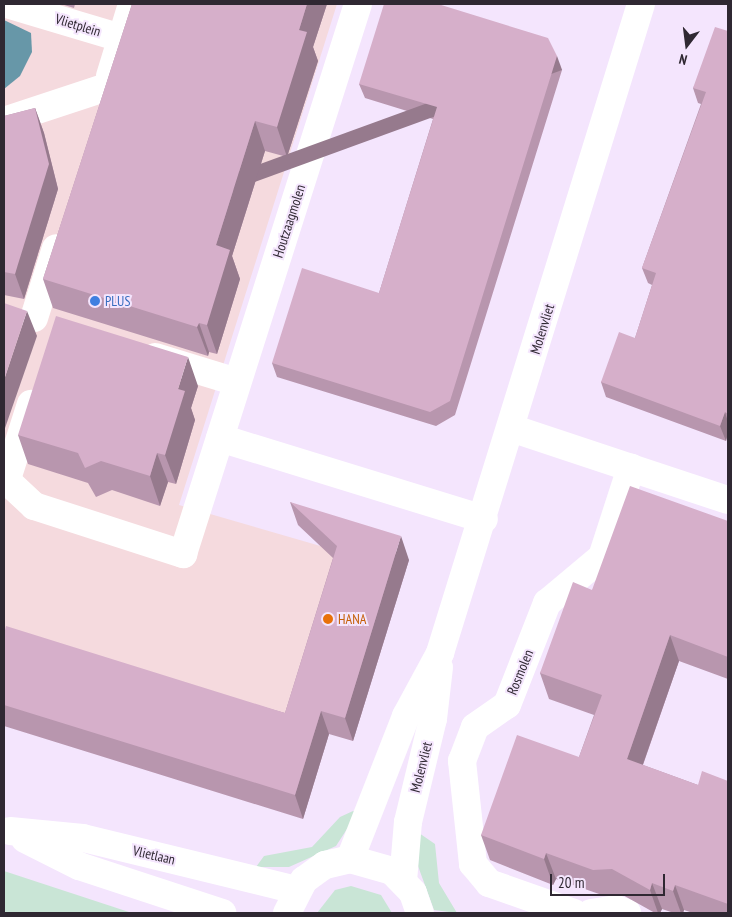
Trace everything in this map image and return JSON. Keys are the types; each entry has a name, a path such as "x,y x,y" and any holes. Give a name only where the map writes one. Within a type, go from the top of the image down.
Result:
{"street":[{"name":"Vlietplein","path":"7,4 121,38"},
{"path":"98,115 132,4"},
{"name":"Houtzaagmolen","path":"6,479 34,506 183,554 358,4"},
{"name":"Molenvliet","path":"350,859 406,716 440,653 484,519 641,4"},
{"path":"4,121 107,87"},
{"path":"33,322 63,226"},
{"path":"132,349 237,382"},
{"path":"6,479 39,380"},
{"path":"511,428 728,500"},
{"path":"220,438 484,519"},
{"name":"Rosmolen","path":"574,913 489,883 474,864 462,761 475,727 507,705 548,603 602,557 631,468"},
{"name":"Molenvliet","path":"402,880 408,822 433,719 440,653"},
{"name":"Vlietlaan","path":"7,830 83,838 291,902"},
{"name":"Vlietlaan","path":"7,830 79,866 222,913"},
{"path":"291,902 325,865 350,859 378,864 402,880 420,913"},
{"path":"591,913 616,909 627,913"}],"shaded area":[{"path":"4,4 337,4 179,505 379,563 298,803 4,711"}],"green space":[{"path":"353,811 358,812 336,846 289,867 256,867 264,856 312,847 340,817"},
{"path":"419,833 435,844 439,883 457,913 434,910 418,866"},
{"path":"4,871 132,913 4,913"},
{"path":"351,886 381,895 392,913 317,913 335,890"}],"water":[{"path":"4,20 31,33 32,52 20,76 4,89"}],"building":[{"path":"132,4 307,4 299,30 307,32 277,127 255,121 216,245 230,250 207,325 199,323 197,327 43,279"},
{"path":"384,4 438,4 548,38 557,56 450,401 430,412 272,363 302,268 379,293 437,107 359,84"},
{"path":"715,27 728,31 728,414 725,412 720,426 601,382 619,332 635,338 656,273 642,268 706,92 693,88"},
{"path":"35,108 49,164 15,274 4,272 4,116"},
{"path":"4,303 27,311 4,380"},
{"path":"56,316 188,357 178,389 185,391 165,455 157,453 150,476 101,461 85,468 78,453 18,435"},
{"path":"630,486 728,521 728,657 670,635 627,759 698,785 702,771 728,781 728,904 675,885 673,891 652,883 650,890 612,869 593,870 546,853 544,859 481,835 517,735 579,757 602,695 540,673 573,582 592,590"},
{"path":"290,502 401,536 345,718 321,711 295,795 4,705 4,634 6,626 285,713 337,546"}],"place":[{"name":"PLUS","path":"95,301"},
{"name":"HANA","path":"328,619"}]}
